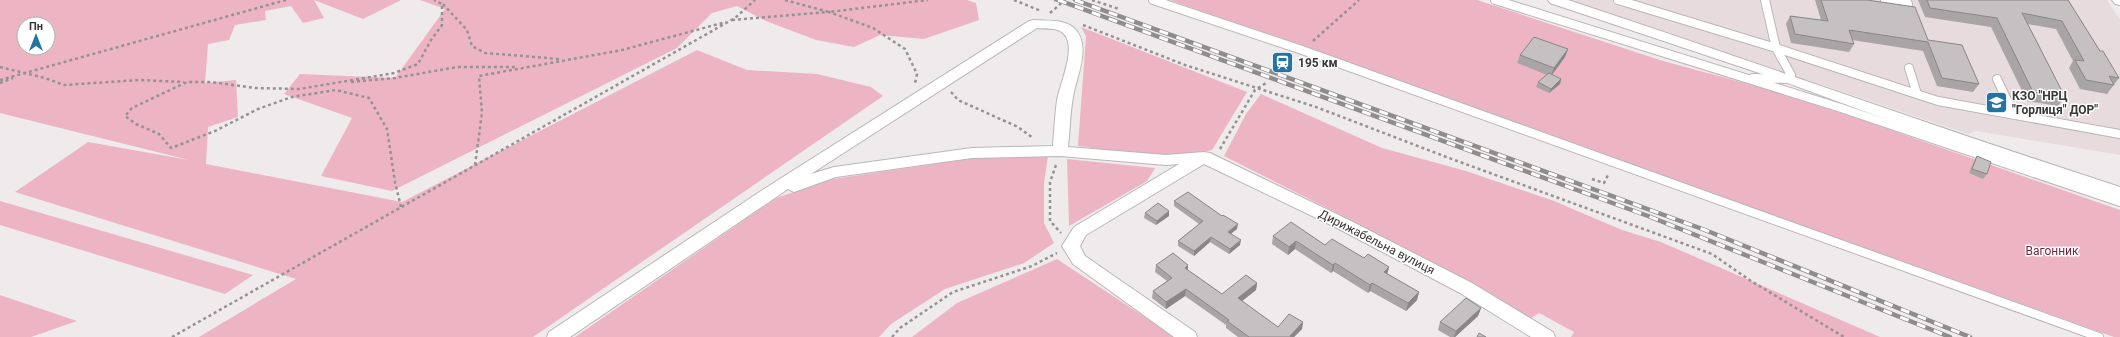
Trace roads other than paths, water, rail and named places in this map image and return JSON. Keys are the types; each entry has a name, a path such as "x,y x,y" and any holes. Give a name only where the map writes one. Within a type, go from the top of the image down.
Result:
{"street":[{"path":"1554,0 1790,79 1962,141 2120,193"},
{"path":"556,337 770,193 1034,24 1058,26 1069,31 1075,41 1072,74 1065,96 1060,151"},
{"path":"770,193 834,172 972,153 1060,151 1166,160 1204,157"},
{"path":"1188,337 1079,260 1072,246 1080,230 1204,157"},
{"name":"Дирижабельна вулиця","path":"1204,157 1343,224 1466,288 1546,337"}],"lane":[{"path":"1153,0 1302,50 2099,337"},
{"path":"1495,0 1741,78 1845,109 2120,202"},
{"path":"1618,0 1776,48 1938,101 2120,134"},
{"path":"1741,78 1790,79 1791,75 1776,48 1765,0"},
{"path":"1885,0 1908,4 1906,0"},
{"path":"1909,68 1917,94"},
{"path":"1997,79 2014,115"}],"railway":[{"path":"1058,0 1648,216 1950,337"},
{"path":"1075,0 1705,230 1970,337"}],"place":[{"name":"195 км","path":"1282,63"},
{"name":"КЗО \"НРЦ \"Горлиця\" ДОР\"","path":"1997,103"}],"park label":[{"name":"Вагонник","path":"2052,251"}]}
